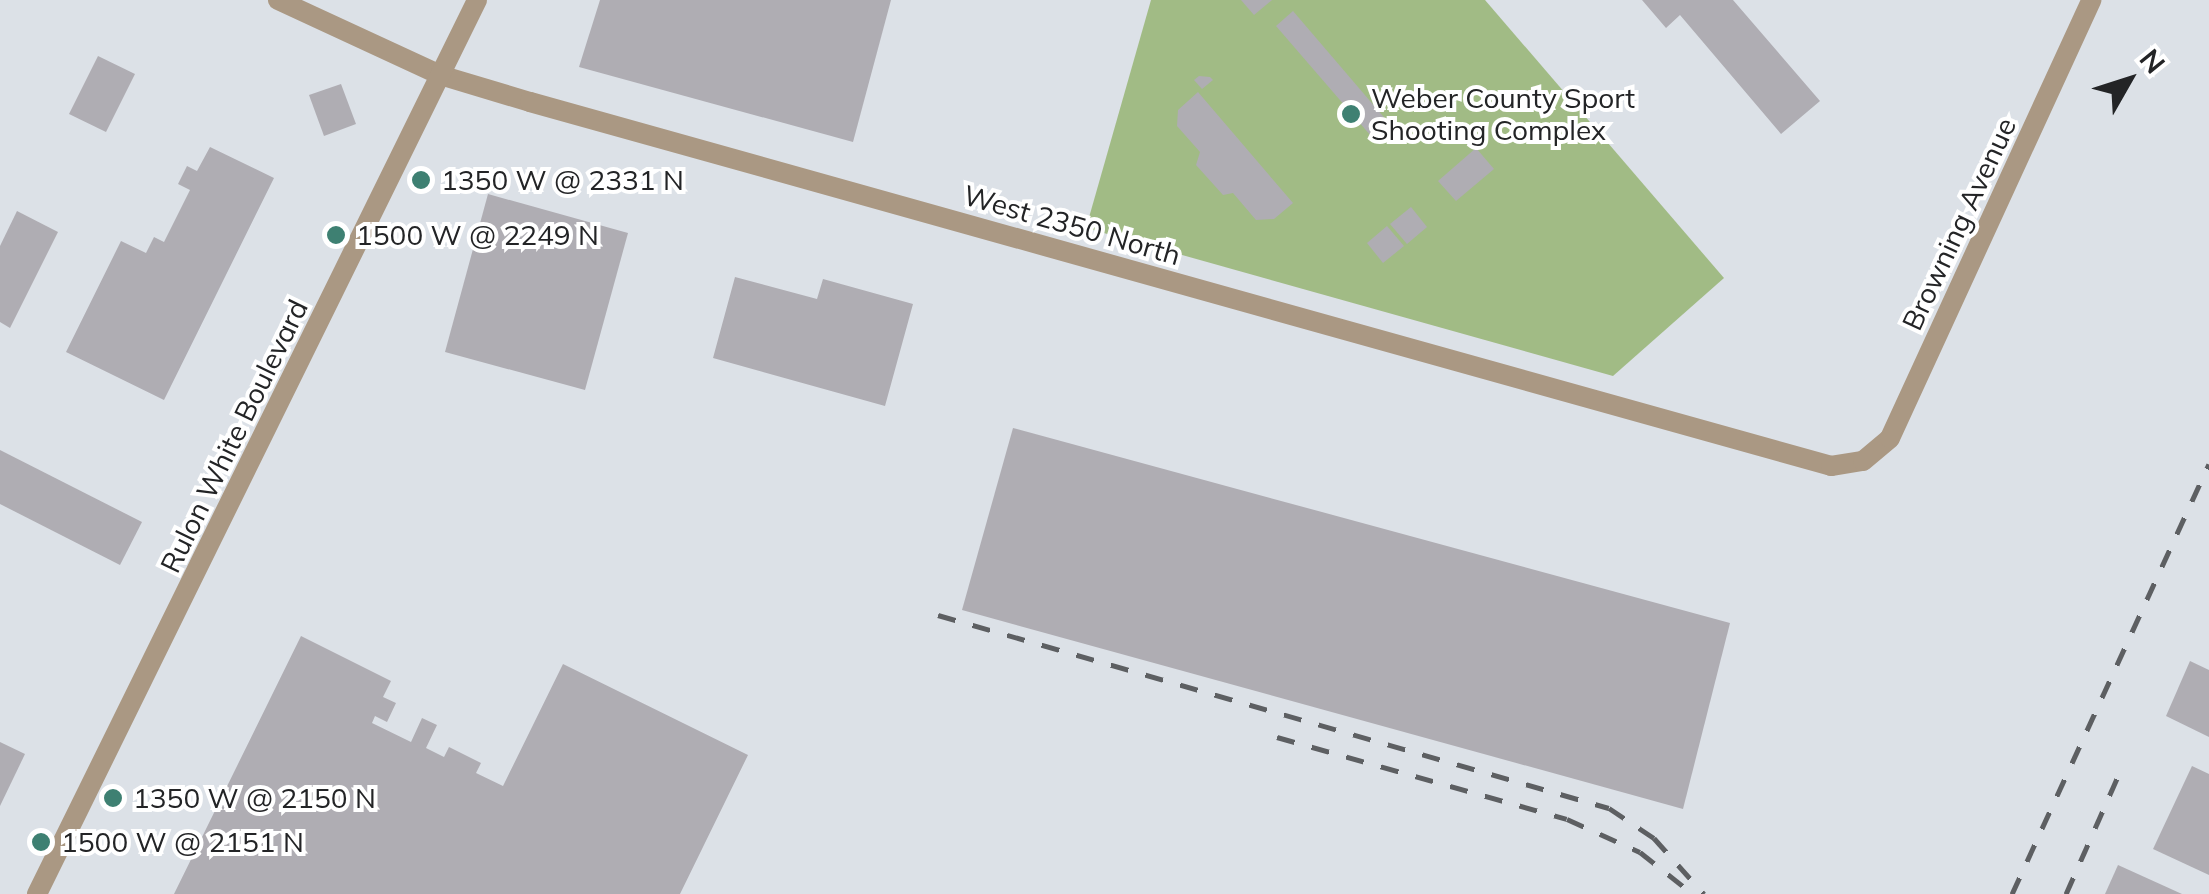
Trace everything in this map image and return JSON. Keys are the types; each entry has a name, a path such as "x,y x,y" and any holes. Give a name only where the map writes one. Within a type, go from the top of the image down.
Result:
{"street":[{"name":"West 2350 North","path":"278,0 440,75 1758,448 1830,466 1863,461"},
{"name":"Rulon White Boulevard","path":"37,894 478,0"},
{"name":"Browning Avenue","path":"1863,461 1890,438 2092,0"}],"green space":[{"name":"Weber County Sport Shooting Complex","path":"1151,0 1485,0 1724,278 1613,376 1086,228"}],"building":[{"path":"600,0 891,0 853,142 579,67"},
{"path":"1241,0 1272,0 1254,15"},
{"path":"1642,0 1733,0 1820,101 1781,134 1680,15 1666,28"},
{"path":"1293,11 1388,122 1371,136 1276,26"},
{"path":"98,56 135,74 106,132 69,114"},
{"path":"1199,76 1213,80 1202,89 1194,80"},
{"path":"341,84 356,124 324,136 309,95"},
{"path":"1198,92 1293,203 1274,219 1256,220 1233,193 1223,195 1196,165 1200,152 1177,126 1178,110"},
{"path":"210,147 274,178 164,400 66,352 121,241 146,253 154,237 164,242 190,190 178,184 187,166 197,171"},
{"path":"1476,148 1494,169 1456,201 1438,181"},
{"path":"488,194 628,233 585,390 445,352"},
{"path":"1411,207 1427,227 1407,244 1390,224"},
{"path":"17,211 58,232 10,328 0,322 0,246"},
{"path":"1387,226 1404,246 1383,263 1367,243"},
{"path":"735,277 817,299 823,279 913,304 885,406 713,358"},
{"path":"1013,428 1730,623 1683,809 962,610"},
{"path":"0,450 142,522 120,565 0,504"},
{"path":"301,636 391,681 383,697 396,703 387,722 375,716 372,723 411,742 422,718 437,725 426,748 444,757 449,747 481,763 476,773 503,786 563,664 748,755 680,894 174,894"},
{"path":"2190,661 2209,670 2209,737 2166,716"},
{"path":"0,742 25,754 0,806"},
{"path":"2192,766 2209,774 2209,875 2153,849"},
{"path":"2118,865 2182,894 2105,894"}],"railway":[{"path":"2012,894 2209,464"},
{"path":"938,615 1609,808 1654,838 1704,894"},
{"path":"1277,737 1567,819 1640,852 1688,890"},
{"path":"2066,894 2119,774"}],"place":[{"name":"Weber County Sport Shooting Complex","path":"1351,114"},
{"name":"1350 W @ 2331 N","path":"421,180"},
{"name":"1500 W @ 2249 N","path":"336,235"},
{"name":"1350 W @ 2150 N","path":"113,798"},
{"name":"1500 W @ 2151 N","path":"41,842"}]}
